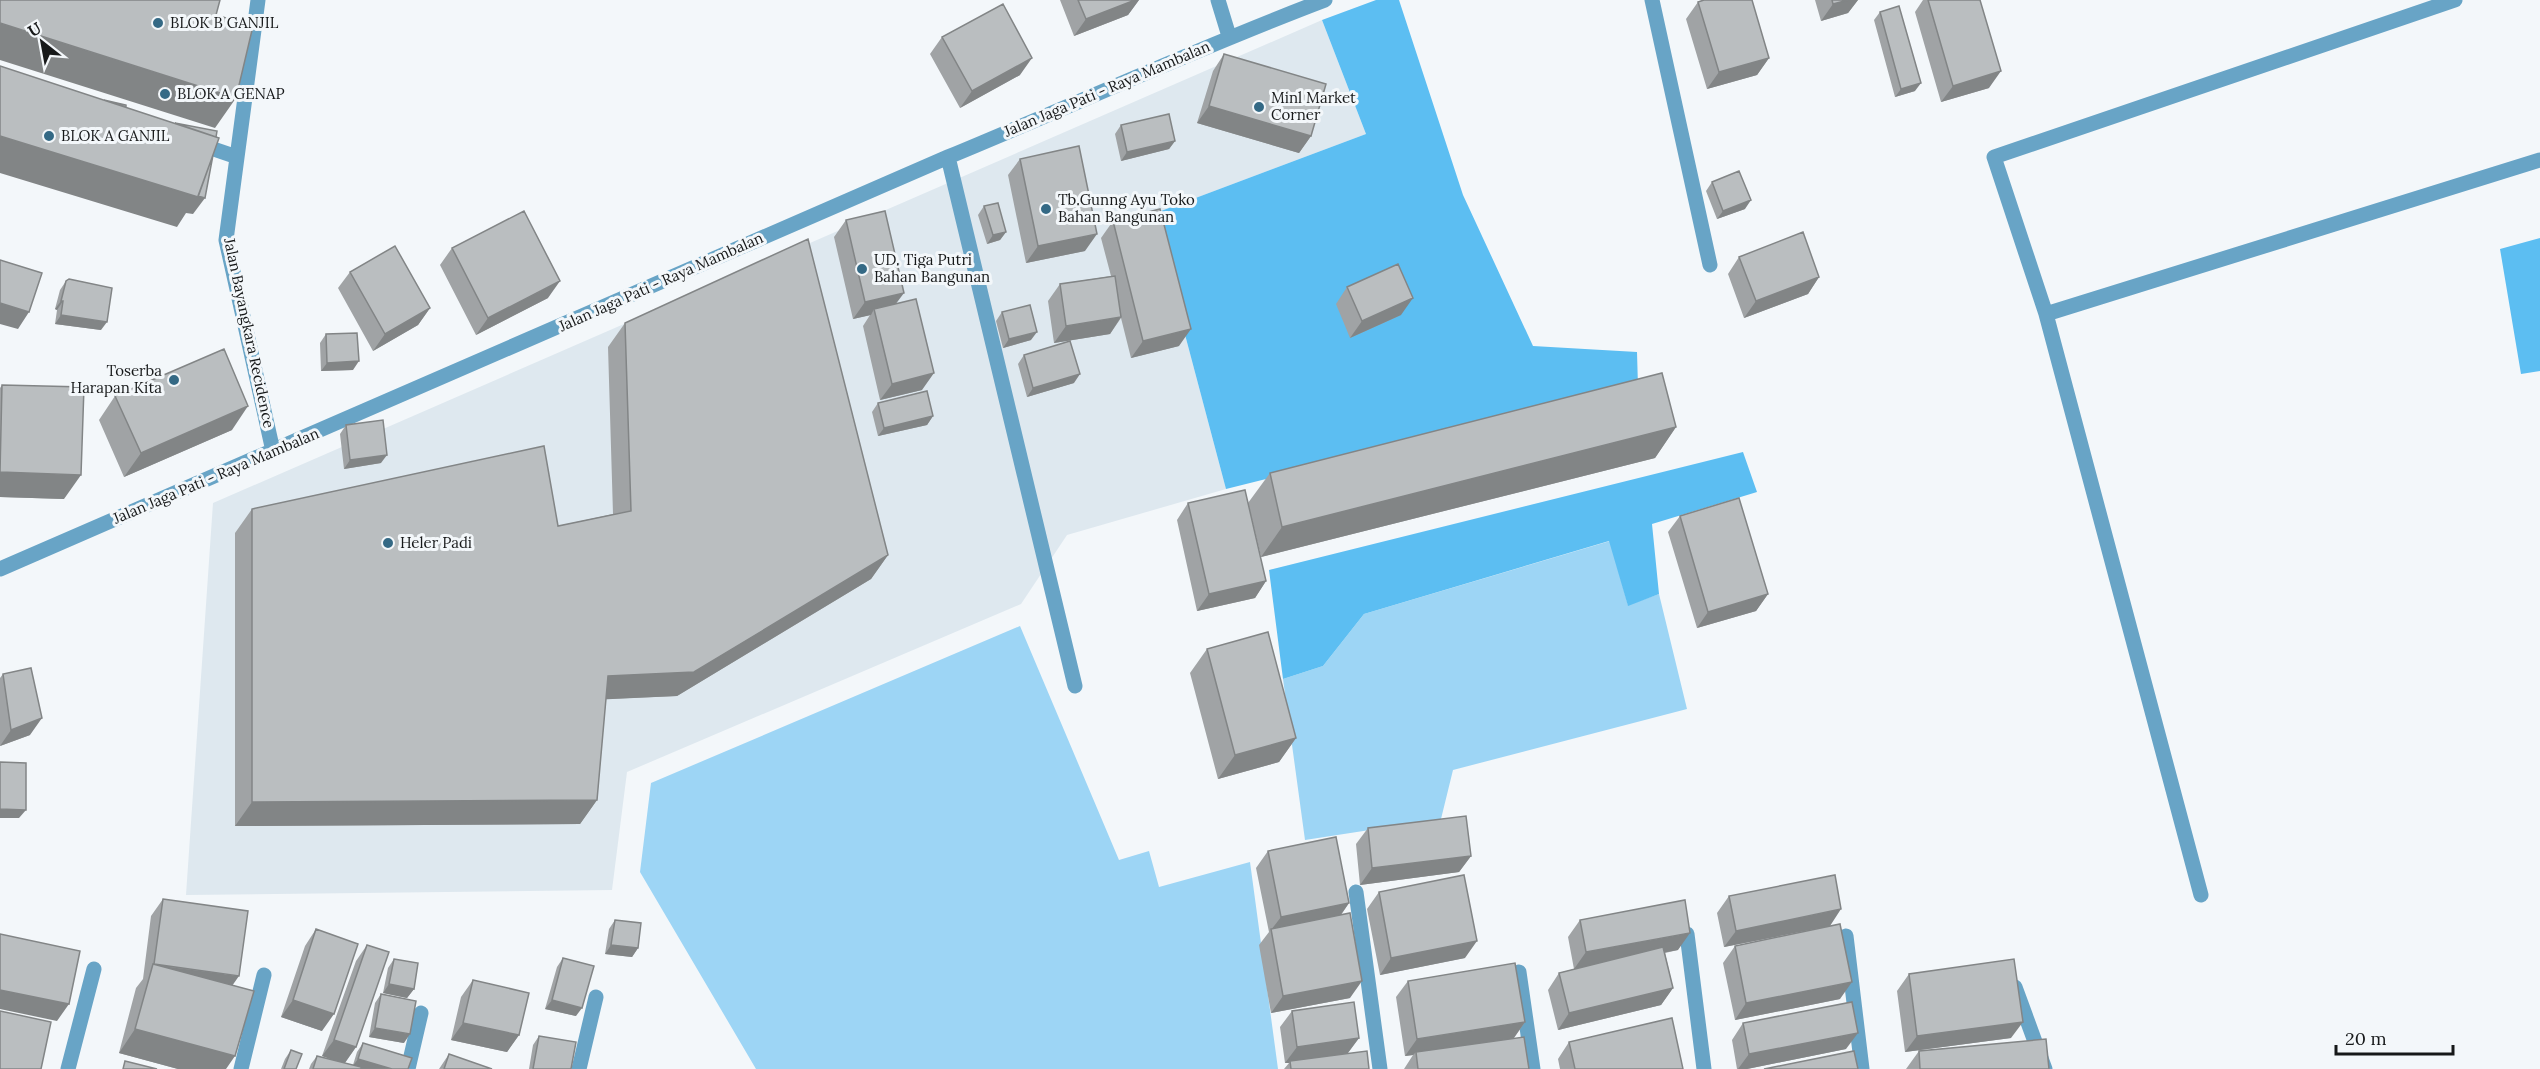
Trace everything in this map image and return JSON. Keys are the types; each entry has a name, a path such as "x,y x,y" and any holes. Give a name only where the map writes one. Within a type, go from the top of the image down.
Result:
{"street":[{"name":"Jalan Bayangkara Recidence","path":"258,0 226,240 273,451"},
{"path":"1218,0 1229,36"},
{"name":"Jalan Jaga Pati - Raya Mambalan","path":"0,569 948,157 1086,100 1229,36 1325,0"},
{"path":"1653,0 1710,266"},
{"path":"2201,895 2046,314 1994,157 2455,0"},
{"path":"180,138 237,157"},
{"path":"948,157 1075,686"},
{"path":"2046,314 2540,160"},
{"path":"1356,892 1380,1069"},
{"path":"1687,933 1704,1069"},
{"path":"1846,936 1862,1069"},
{"path":"68,1069 93,969"},
{"path":"1519,972 1533,1069"},
{"path":"241,1069 264,975"},
{"path":"2015,987 2045,1069"},
{"path":"579,1069 596,997"},
{"path":"408,1069 421,1013"}],"shaded area":[{"path":"1376,0 1399,0 1463,195 1533,346 1637,352 1638,387 1226,489 1153,214 1366,134 1322,20"},
{"path":"1322,20 1366,134 1153,214 1226,489 1067,535 1021,604 627,772 612,890 186,895 213,503"},
{"path":"2540,238 2540,371 2521,374 2500,249"},
{"path":"1743,452 1757,492 1652,524 1659,594 1628,606 1609,541 1364,614 1323,666 1283,679 1269,570"},
{"path":"1610,541 1628,605 1659,594 1687,709 1453,770 1441,819 1305,840 1283,679 1323,666 1364,614"},
{"path":"1020,626 1119,860 1149,851 1159,887 1250,862 1278,1069 756,1069 640,872 651,783"}],"building":[{"path":"0,0 220,0 216,15 253,26 236,98 0,23"},
{"path":"1078,0 1135,0 1086,19"},
{"path":"1752,0 1769,58 1719,72 1698,2"},
{"path":"1832,0 1848,0 1833,4"},
{"path":"1928,0 1980,0 2001,71 1953,86"},
{"path":"1003,4 1032,58 972,91 942,37"},
{"path":"1899,6 1921,83 1901,89 1880,12"},
{"path":"1224,54 1326,84 1311,136 1209,106"},
{"path":"0,66 219,138 198,197 0,136"},
{"path":"1169,114 1175,141 1127,152 1121,125"},
{"path":"175,123 217,131 216,137"},
{"path":"1079,146 1097,234 1038,246 1020,159"},
{"path":"213,155 205,198 198,196"},
{"path":"1739,171 1751,200 1723,211 1712,182"},
{"path":"998,203 1006,232 993,235 984,206"},
{"path":"1160,209 1191,329 1143,341 1113,221"},
{"path":"524,211 560,281 488,318 452,248"},
{"path":"885,211 904,293 865,302 846,220"},
{"path":"1803,232 1819,277 1756,301 1739,257"},
{"name":"Heler Padi","path":"808,239 888,555 694,672 608,676 597,800 252,802 252,509 544,446 558,526 631,511 625,323"},
{"path":"395,246 430,308 385,334 350,272"},
{"path":"0,260 42,273 29,312 0,303"},
{"path":"1398,264 1413,298 1362,321 1347,287"},
{"path":"1115,276 1121,317 1066,326 1060,284"},
{"path":"69,279 112,288 107,322 61,315 63,301 61,301 66,281"},
{"path":"916,299 934,373 892,384 874,309"},
{"path":"1030,305 1037,332 1009,339 1002,312"},
{"path":"357,333 359,361 327,363 326,334"},
{"path":"1070,341 1080,374 1033,388 1024,355"},
{"path":"224,349 248,406 141,453 115,396"},
{"path":"1662,373 1676,427 1282,527 1270,473"},
{"path":"2,385 84,387 81,475 0,472"},
{"path":"927,391 933,416 884,428 878,403"},
{"path":"383,420 387,455 350,460 346,425"},
{"path":"1245,490 1266,581 1209,594 1188,503"},
{"path":"1739,498 1768,594 1708,612 1680,516"},
{"path":"1268,632 1296,738 1235,755 1207,649"},
{"path":"31,668 42,718 11,730 3,674"},
{"path":"0,762 26,763 26,810 0,809"},
{"path":"1466,816 1471,856 1372,868 1368,828"},
{"path":"1336,837 1349,903 1281,917 1268,851"},
{"path":"1464,875 1477,941 1391,958 1379,892"},
{"path":"1835,875 1841,909 1736,931 1729,896"},
{"path":"163,899 248,911 239,976 154,964"},
{"path":"1685,900 1690,933 1586,952 1580,920"},
{"path":"1350,913 1362,981 1283,996 1271,929"},
{"path":"615,920 641,923 638,948 611,945"},
{"path":"1840,924 1852,982 1746,1003 1735,946"},
{"path":"316,929 358,944 334,1014 293,1000"},
{"path":"0,934 80,951 69,1004 0,990"},
{"path":"367,945 389,952 356,1047 334,1040"},
{"path":"1663,947 1673,988 1569,1013 1559,973"},
{"path":"563,958 594,966 582,1008 552,1000"},
{"path":"394,959 418,963 414,989 389,984"},
{"path":"2014,959 2023,1022 1917,1036 1909,974"},
{"path":"1515,963 1525,1022 1417,1039 1408,981"},
{"path":"153,964 254,991 235,1056 135,1029"},
{"path":"473,980 529,993 519,1035 463,1023"},
{"path":"381,994 416,1001 410,1034 375,1028"},
{"path":"1354,1002 1359,1038 1297,1047 1292,1011"},
{"path":"1852,1002 1858,1033 1749,1054 1743,1023"},
{"path":"0,1011 51,1022 41,1069 0,1069"},
{"path":"1672,1018 1683,1069 1575,1069 1569,1042"},
{"path":"539,1036 576,1042 571,1069 533,1069"},
{"path":"1524,1037 1529,1069 1418,1069 1416,1052"},
{"path":"2046,1039 2049,1069 1920,1069 1919,1051"},
{"path":"363,1043 412,1058 408,1069 392,1069 358,1059"},
{"path":"291,1050 302,1054 296,1069 284,1069"},
{"path":"1367,1051 1369,1069 1291,1069 1290,1061"},
{"path":"1854,1051 1858,1069 1764,1069"},
{"path":"449,1054 492,1069 444,1069"},
{"path":"317,1056 361,1067 361,1069 313,1069"},
{"path":"125,1061 157,1069 123,1069"}],"place":[{"name":"BLOK B GANJIL","path":"158,23"},
{"name":"BLOK A GENAP","path":"165,94"},
{"name":"Minl Market Corner","path":"1259,107"},
{"name":"BLOK A GANJIL","path":"49,136"},
{"name":"Tb.Gunng Ayu Toko Bahan Bangunan","path":"1046,209"},
{"name":"UD. Tiga Putri Bahan Bangunan","path":"862,269"},
{"name":"Toserba Harapan Kita","path":"174,380"},
{"name":"Heler Padi","path":"388,543"}]}
